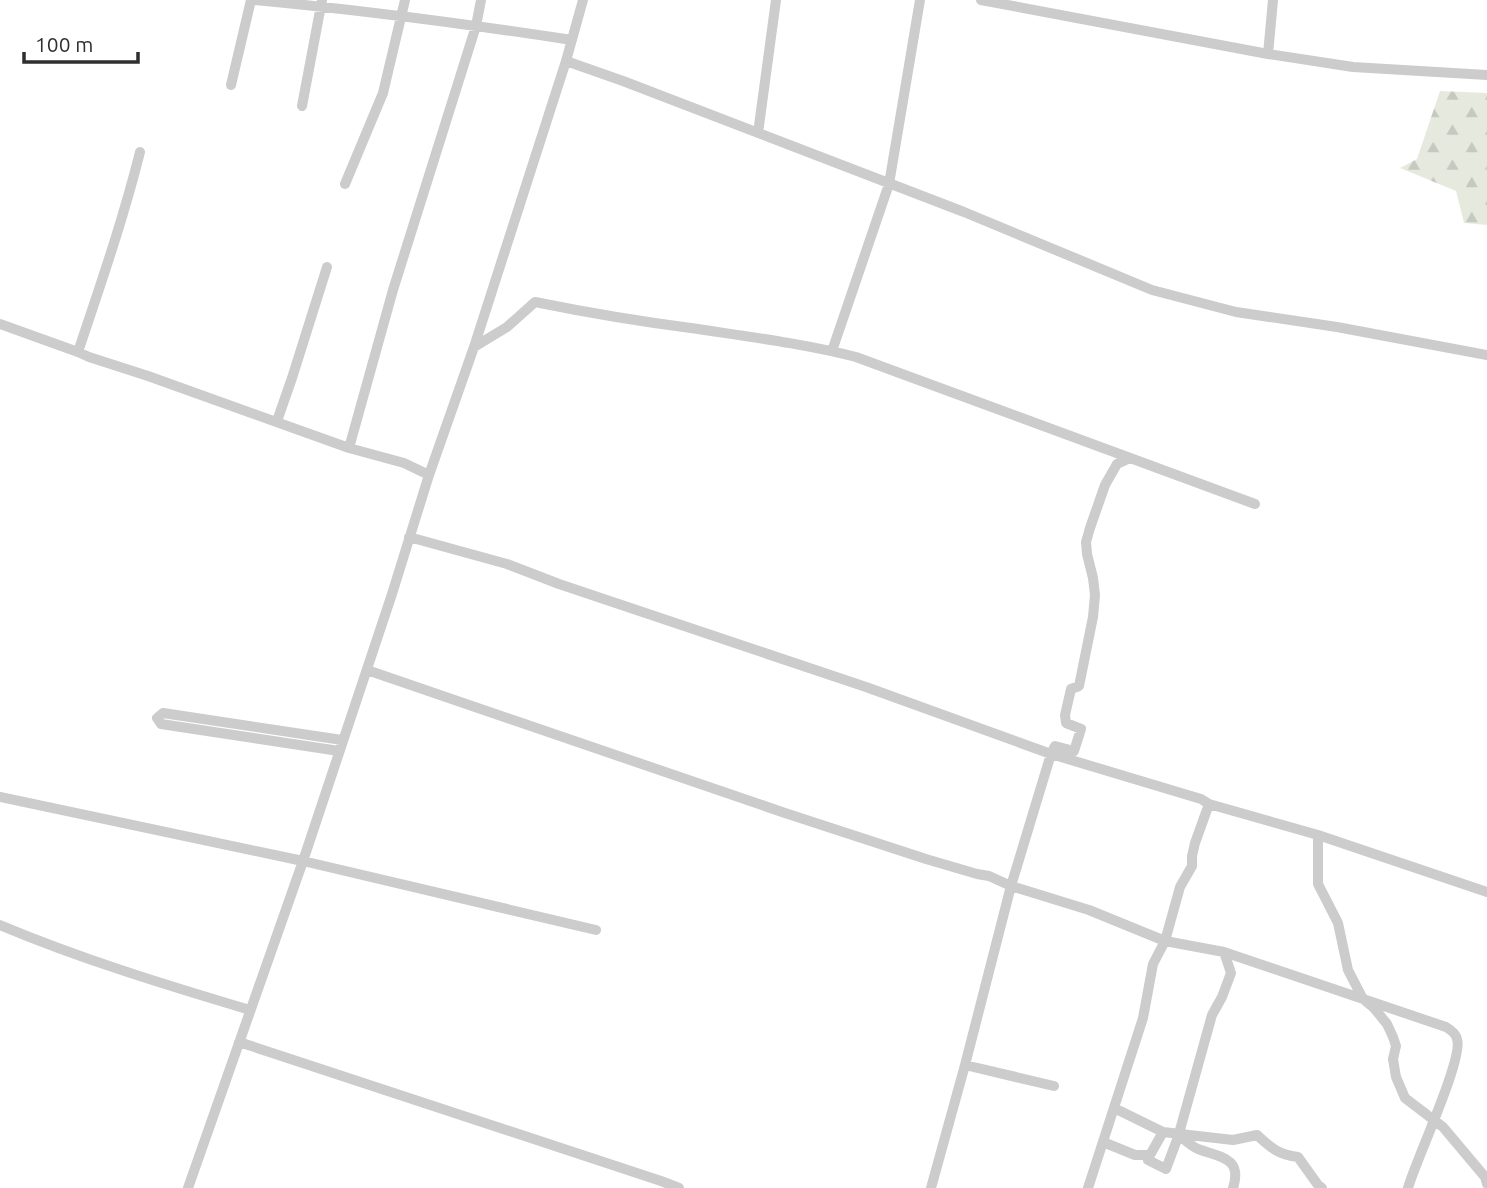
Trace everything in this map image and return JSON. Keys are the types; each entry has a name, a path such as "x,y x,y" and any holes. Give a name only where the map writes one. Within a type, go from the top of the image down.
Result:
{"street":[{"path":"231,85 253,0 321,3 401,17 572,40"},
{"path":"345,184 383,93 405,0"},
{"path":"349,448 393,290 476,26 481,0"},
{"path":"188,1188 303,861 429,475 474,347 583,0"},
{"path":"758,133 776,0"},
{"path":"832,351 889,184 920,0"},
{"path":"981,0 1268,54 1353,67 1487,75"},
{"path":"1268,54 1273,0"},
{"path":"302,106 321,3"},
{"path":"566,61 964,212 1152,290 1236,312 1338,327 1487,355"},
{"path":"78,352 132,186 140,152"},
{"path":"277,421 327,267"},
{"path":"474,347 507,327 535,302 599,315 832,351 856,357 1255,505"},
{"path":"0,324 349,448 404,463 429,475"},
{"path":"931,1188 1011,887 1051,754 1055,746 1074,751 1081,729 1066,723 1065,715 1072,689 1079,686 1093,617 1095,595 1086,542 1109,478 1117,464 1130,458"},
{"path":"409,537 507,564 866,687 1051,754 1318,835 1487,892"},
{"path":"366,670 785,813 926,859 989,876 1011,887 1089,910 1165,941 1224,953 1447,1027 1458,1041 1456,1056 1408,1188"},
{"path":"339,751 161,724 158,718 163,713 342,740"},
{"path":"0,797 303,861 596,930"},
{"path":"1088,1188 1143,1018 1153,964 1165,941 1180,887 1192,866 1195,843 1209,804"},
{"path":"1318,835 1318,884 1338,923 1348,970 1363,999 1387,1024 1393,1037 1396,1046 1393,1059 1396,1077 1405,1098 1443,1127 1486,1179"},
{"path":"0,925 104,965 250,1010"},
{"path":"1163,1132 1149,1160 1166,1169 1179,1135 1212,1015 1231,973 1224,953"},
{"path":"239,1042 679,1188"},
{"path":"965,1065 1054,1086"},
{"path":"1114,1108 1163,1132 1233,1140 1257,1135 1283,1155 1298,1157 1322,1188"},
{"path":"1179,1135 1196,1148 1219,1154 1229,1160 1236,1179 1233,1188"},
{"path":"1103,1142 1135,1155 1150,1155"}],"green space":[{"path":"1440,91 1487,93 1487,225 1464,223 1456,191 1400,168 1417,159"}]}
